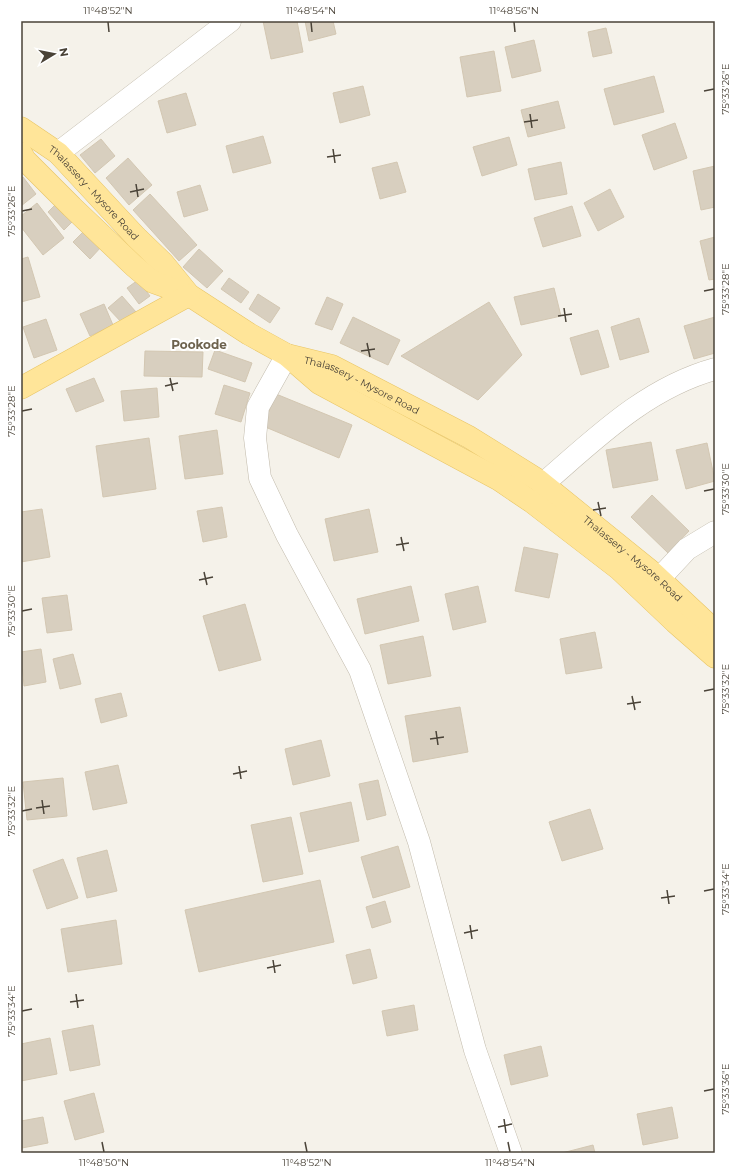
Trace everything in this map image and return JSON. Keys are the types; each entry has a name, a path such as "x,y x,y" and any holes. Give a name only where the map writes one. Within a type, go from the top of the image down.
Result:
{"main road":[{"name":"Thalassery - Mysore Road","path":"21,128 58,153 136,237 163,263 190,295 248,334 287,355 332,366 469,437 543,484 660,579 715,631"},
{"path":"21,153 24,160 152,282 190,295"},
{"path":"21,388 190,295"},
{"path":"287,355 319,383 498,479 532,502 619,569 675,622 715,657"}],"street":[{"path":"58,153 230,21"},
{"path":"287,355 258,407 255,438 260,478 286,535 360,670 419,842 475,1050 511,1153"},
{"path":"543,484 612,424 658,392 699,374 715,369"},
{"path":"660,579 687,549 715,532"}],"building":[{"path":"263,21 297,21 303,52 271,59"},
{"path":"305,21 333,21 336,34 309,41"},
{"path":"606,28 612,53 593,57 588,32"},
{"path":"534,40 541,71 512,78 505,47"},
{"path":"494,51 501,91 467,97 460,57"},
{"path":"654,76 664,112 614,125 604,89"},
{"path":"363,86 370,115 340,123 333,93"},
{"path":"186,93 196,125 167,133 158,101"},
{"path":"558,101 565,128 528,137 521,110"},
{"path":"675,123 687,158 654,170 642,135"},
{"path":"263,136 271,163 233,173 226,146"},
{"path":"509,137 517,165 482,176 473,147"},
{"path":"101,139 115,156 95,173 80,155"},
{"path":"128,158 152,185 129,205 106,178"},
{"path":"397,162 406,192 380,199 372,168"},
{"path":"561,162 567,194 535,200 528,169"},
{"path":"715,166 715,207 701,210 693,171"},
{"path":"23,177 36,194 21,206 21,178"},
{"path":"200,185 208,210 184,217 177,192"},
{"path":"610,189 624,217 598,231 584,203"},
{"path":"150,194 197,245 179,261 133,210"},
{"path":"37,203 64,238 43,255 21,227 21,216"},
{"path":"57,203 73,221 64,230 48,212"},
{"path":"572,206 581,236 543,247 534,218"},
{"path":"86,229 102,246 90,259 73,242"},
{"path":"715,237 715,279 709,280 700,241"},
{"path":"199,249 223,271 207,288 183,267"},
{"path":"28,257 40,297 21,302 21,259"},
{"path":"229,278 249,292 241,303 221,289"},
{"path":"138,280 150,296 139,304 127,288"},
{"path":"554,288 561,316 521,325 514,297"},
{"path":"258,294 280,308 270,323 249,309"},
{"path":"122,296 136,312 123,324 108,308"},
{"path":"327,297 343,304 332,330 315,324"},
{"path":"489,302 522,355 478,400 401,356"},
{"path":"104,304 113,325 90,336 80,314"},
{"path":"353,317 400,340 388,365 340,343"},
{"path":"715,317 715,353 694,359 684,326"},
{"path":"639,318 649,352 620,360 611,327"},
{"path":"46,319 57,350 34,358 23,327"},
{"path":"598,330 609,367 581,375 570,338"},
{"path":"215,350 252,363 245,382 208,369"},
{"path":"145,351 203,352 202,377 144,376"},
{"path":"94,378 104,401 76,412 66,389"},
{"path":"224,385 250,393 241,422 215,414"},
{"path":"157,388 159,417 124,421 121,391"},
{"path":"276,394 352,425 339,458 263,426"},
{"path":"217,430 223,474 185,479 179,436"},
{"path":"149,438 156,489 103,497 96,446"},
{"path":"651,442 658,480 613,488 606,450"},
{"path":"707,443 715,481 686,489 676,450"},
{"path":"652,495 689,531 668,553 631,517"},
{"path":"222,507 227,537 203,542 197,511"},
{"path":"42,509 50,557 21,562 21,512"},
{"path":"369,509 378,552 334,561 325,519"},
{"path":"524,547 558,554 549,598 515,591"},
{"path":"411,586 419,621 365,634 357,599"},
{"path":"478,586 486,622 453,630 445,594"},
{"path":"67,595 72,630 47,633 42,598"},
{"path":"245,604 261,660 219,671 203,616"},
{"path":"595,632 602,668 566,674 560,639"},
{"path":"423,636 431,676 388,684 380,645"},
{"path":"41,649 46,682 24,686 21,652"},
{"path":"73,654 81,684 60,689 53,659"},
{"path":"121,693 127,716 101,723 95,699"},
{"path":"460,707 468,752 413,762 405,716"},
{"path":"321,740 330,776 293,785 285,749"},
{"path":"118,765 127,803 93,810 85,772"},
{"path":"63,778 67,816 27,820 23,782"},
{"path":"378,780 386,815 367,820 359,784"},
{"path":"351,802 359,841 309,852 300,813"},
{"path":"590,809 603,849 562,861 549,822"},
{"path":"291,817 303,874 263,882 251,825"},
{"path":"398,846 410,887 373,898 361,857"},
{"path":"107,850 117,891 87,898 77,858"},
{"path":"63,859 78,898 47,909 33,870"},
{"path":"320,880 334,942 199,972 185,910"},
{"path":"385,901 391,922 372,928 366,907"},
{"path":"116,920 122,964 68,972 61,929"},
{"path":"370,949 377,978 353,984 346,955"},
{"path":"414,1005 418,1030 387,1036 382,1011"},
{"path":"93,1025 100,1065 70,1071 62,1031"},
{"path":"50,1038 57,1074 21,1081 21,1044"},
{"path":"541,1046 548,1076 511,1085 504,1055"},
{"path":"94,1093 104,1132 75,1140 64,1101"},
{"path":"672,1107 678,1138 643,1145 637,1114"},
{"path":"43,1117 48,1143 22,1148 21,1121"},
{"path":"593,1145 595,1153 562,1153"}],"district":[{"name":"Pookode","path":"199,344"}]}
